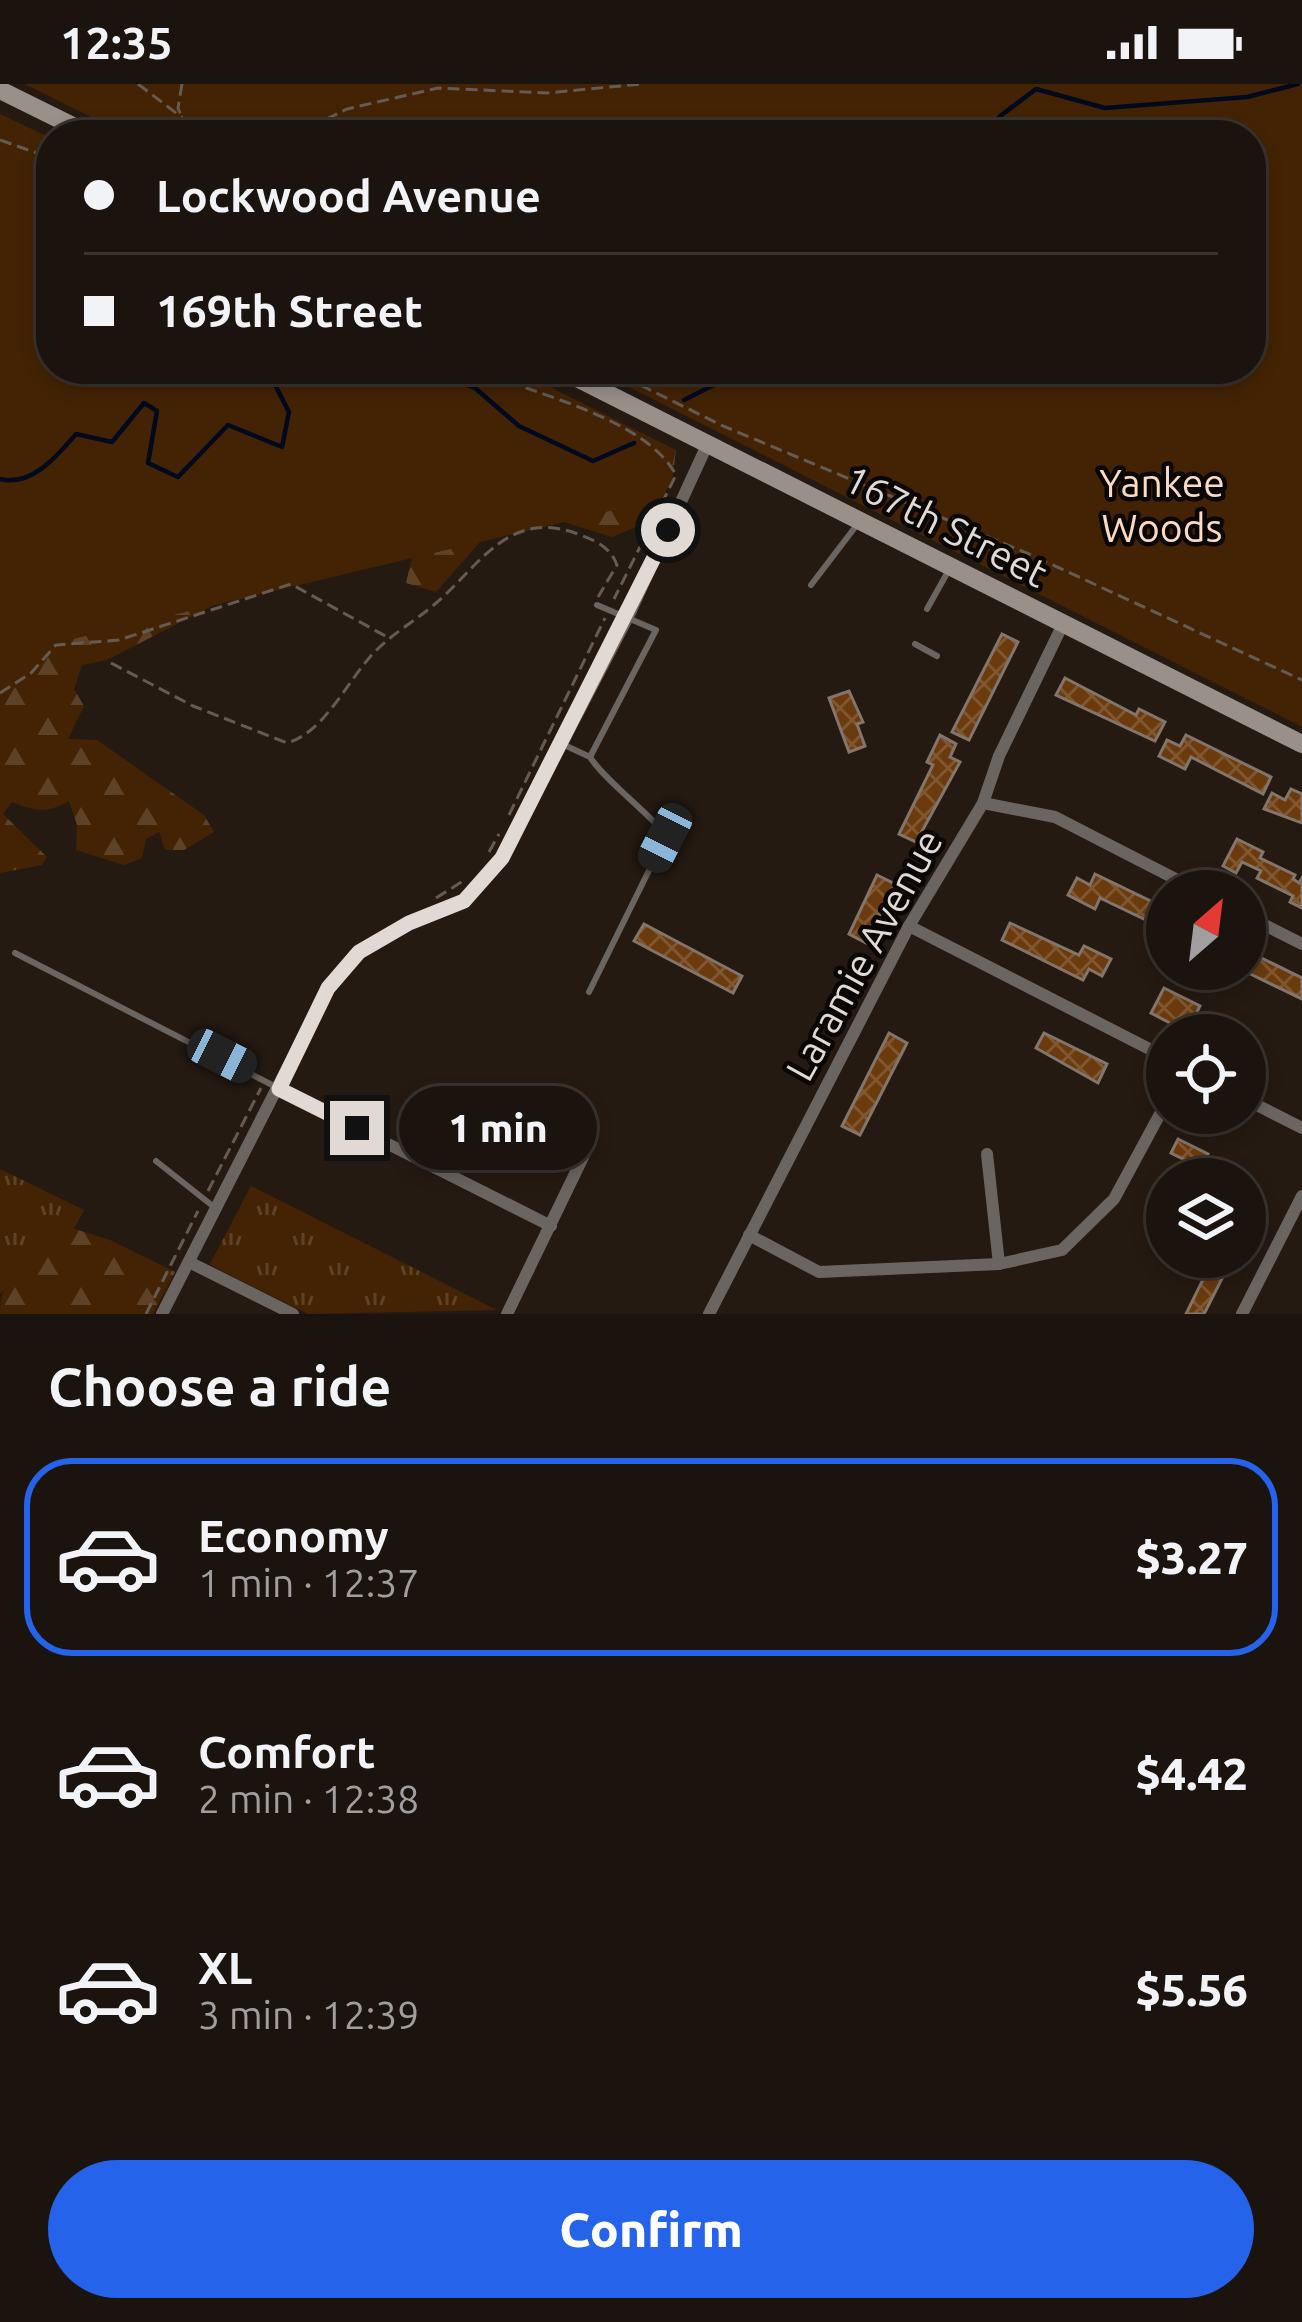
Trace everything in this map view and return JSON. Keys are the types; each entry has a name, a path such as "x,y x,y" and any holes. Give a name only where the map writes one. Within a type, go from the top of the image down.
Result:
{"main road":[{"path":"0,90 61,120"},
{"name":"167th Street","path":"590,384 1302,744"}],"street":[{"path":"162,1314 328,988 359,952 409,923 464,901 489,875 628,617 708,443"},
{"name":"Laramie Avenue","path":"709,1314 909,926 983,802 999,756 1064,622"},
{"path":"983,802 1055,817 1158,870"},
{"path":"909,926 1146,1047"},
{"path":"1266,926 1302,944"},
{"path":"279,1089 551,1226"},
{"path":"1266,1110 1302,1128"},
{"path":"749,1235 819,1272 999,1264 1062,1250 1102,1215 1148,1134"},
{"path":"507,1314 586,1151"},
{"path":"987,1154 999,1264"},
{"path":"1242,1314 1302,1196"},
{"path":"189,1262 293,1314"}],"lane":[{"path":"811,585 860,519"},
{"path":"927,609 951,565"},
{"path":"590,757 656,630 597,605"},
{"path":"915,644 938,656"},
{"path":"559,742 590,757 620,795 660,824 665,838 589,992"},
{"path":"15,953 263,1076 279,1089"},
{"path":"156,1162 218,1210"}],"path":[{"path":"138,84 187,120"},
{"path":"182,84 183,120"},
{"path":"325,120 347,109 438,88 547,93 641,84"},
{"path":"0,140 36,153"},
{"path":"507,819 676,475 664,453 577,408 515,384"},
{"path":"638,384 723,426 951,519 1302,680"},
{"path":"111,663 193,706 287,743 308,733 390,639 440,601 482,553 544,528 570,530 612,554 617,565 597,605"},
{"path":"0,693 31,674 56,645 119,640 291,584 390,639"}],"green space":[{"name":"Yankee Woods","path":"25,84 1302,84 1302,727 623,384 1266,384 1266,120 97,120"},
{"path":"0,114 36,294 36,384 167,384 676,450 672,482 643,524 612,537 564,522 480,542 436,592 406,583 412,558 440,551 264,579 107,660 82,665 74,689 84,706 68,739 97,740 204,815 214,832 184,850 165,850 159,832 146,839 142,858 124,865 76,850 77,825 69,801 40,810 12,802 3,814 47,857 42,865 0,873"},
{"path":"0,114 36,131 36,384 544,384 676,450 664,498 31,649 0,709"},
{"path":"0,1169 84,1210 74,1229 56,1223 0,1294"},
{"path":"251,1186 497,1310 308,1314 218,1269 210,1264"},
{"path":"56,1223 110,1240 175,1272 153,1314 0,1314 4,1286 16,1262"}],"building":[{"path":"1002,634 1018,642 969,740 952,732"},
{"path":"1065,678 1136,715 1139,709 1165,722 1155,741 1056,695"},
{"path":"849,691 863,722 857,724 865,746 849,752 829,698"},
{"path":"940,735 956,744 950,757 960,762 916,842 899,834 933,765 927,762"},
{"path":"1186,735 1271,777 1263,794 1191,757 1185,769 1159,756 1167,740 1180,746"},
{"path":"1291,789 1302,794 1302,823 1264,809 1272,793 1285,800"},
{"path":"1237,839 1263,852 1260,858 1295,875 1299,883 1302,878 1302,908 1290,902 1293,896 1266,882 1266,870 1242,862 1238,870 1223,866"},
{"path":"1095,874 1146,899 1146,920 1100,898 1095,909 1068,895 1077,878 1090,885"},
{"path":"877,875 895,884 866,943 849,934"},
{"path":"1010,923 1079,955 1084,946 1111,959 1102,976 1089,969 1083,980 1002,940"},
{"path":"644,924 742,976 733,993 634,941"},
{"path":"1266,960 1302,978 1302,999 1266,982"},
{"path":"1163,990 1200,1006 1196,1014 1151,1013"},
{"path":"889,1033 907,1043 860,1135 842,1126"},
{"path":"1044,1033 1107,1064 1098,1083 1036,1048"},
{"path":"1178,1139 1208,1154 1206,1158 1181,1158 1171,1153"},
{"path":"1204,1278 1222,1278 1204,1314 1186,1314"}],"waterway":[{"path":"999,120 1036,89 1105,108 1247,97 1298,84"},
{"path":"0,479 33,474 76,434 112,442 144,403 157,411 148,463 178,477 228,425 282,447 289,412 275,384"},
{"path":"464,384 519,426 593,461 634,443"},
{"path":"684,400 715,384"}],"route":[{"path":"357,1128 279,1089 328,988 359,952 409,923 464,901 502,858 668,530"}]}
